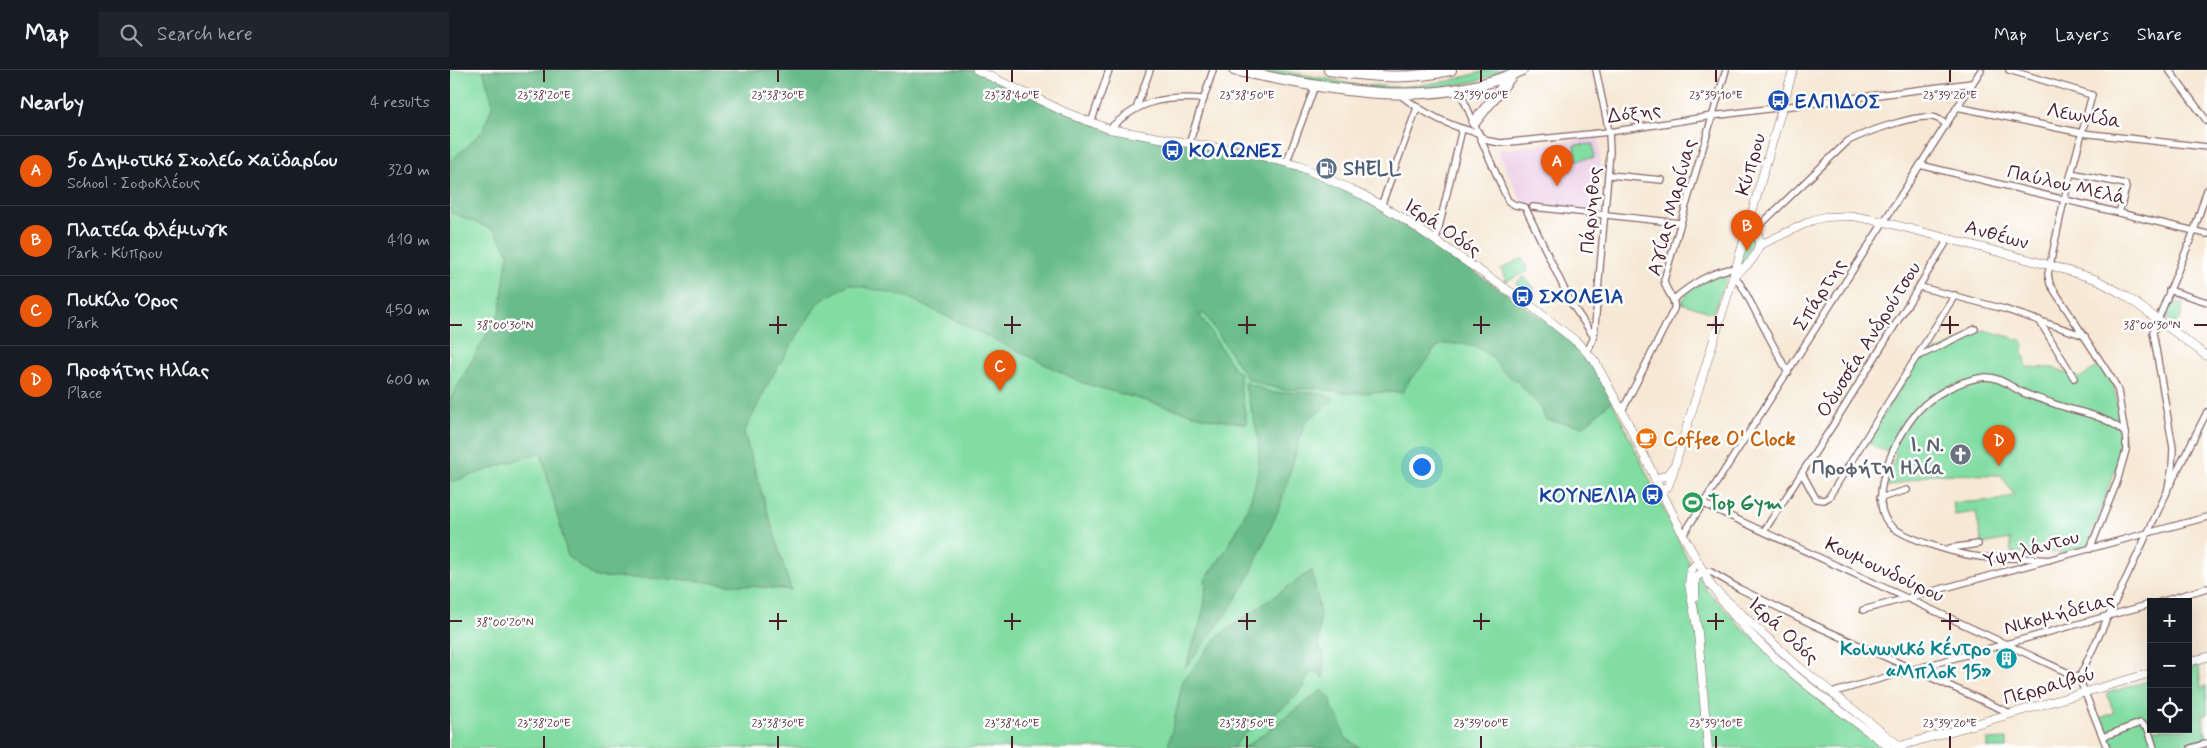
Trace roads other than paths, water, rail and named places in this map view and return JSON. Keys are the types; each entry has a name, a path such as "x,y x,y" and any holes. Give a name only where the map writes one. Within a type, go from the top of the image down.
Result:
{"highway":[{"path":"1234,70 1356,92 1399,94 1459,89 1492,81 1517,72"},
{"path":"1329,70 1378,77 1452,70"},
{"path":"1478,131 1517,72"}],"street":[{"name":"Ιερά Οδός","path":"977,70 1091,123 1109,129 1286,161 1343,186 1381,206 1436,240 1531,306 1588,352 1600,369 1683,535 1722,603 1755,638 1802,682 1898,747"},
{"path":"1091,123 1109,70"},
{"path":"1136,109 1150,70"},
{"path":"1189,144 1213,70"},
{"name":"Πάρνηθος","path":"1588,352 1594,337 1610,175 1609,132 1596,70"},
{"name":"Αγίας Μαρίνας","path":"1622,411 1674,309 1674,300 1666,289 1664,280 1726,70"},
{"name":"Κύπρου","path":"1662,491 1668,486 1735,271 1751,229 1793,70"},
{"name":"Σπάρτης","path":"1683,535 1981,70"},
{"path":"2009,70 2092,95 2064,200 2050,265 2050,284 2116,386 2125,434 2126,445 2122,466 2090,549"},
{"path":"2169,70 2207,121"},
{"name":"Δόξης","path":"1399,94 1417,108 1462,129 1478,131 1489,141 1501,143 1609,132 1712,116 1783,109 1972,83"},
{"path":"1286,161 1315,86"},
{"path":"1459,89 1508,201 1515,205 1525,206 1571,303 1594,337"},
{"path":"1109,129 1136,109 1167,98 1204,100"},
{"name":"Λεωνίδα","path":"1957,107 2082,133 2207,146"},
{"path":"1381,206 1417,108"},
{"path":"1760,245 1751,229 1848,141 1867,132 1924,117 1937,118 1946,124"},
{"path":"1436,240 1462,129"},
{"name":"Παύλου Μελά","path":"1920,165 2207,234"},
{"path":"2071,173 2125,184 2126,188 2119,213"},
{"path":"1610,175 1662,180"},
{"path":"2167,492 2172,468 2173,448 2153,337 2157,318 2194,231 2207,190"},
{"path":"1533,207 1680,223"},
{"name":"Ανθέων","path":"1735,271 1741,270 1752,259 1760,245 1802,225 1825,217 1853,216 1949,238 2087,276 2108,285 2157,318 2207,356"},
{"name":"Οδυσσέα Ανδρούτσου","path":"1764,531 1949,238"},
{"path":"1674,300 1695,282 1726,269 1735,271 1788,373"},
{"path":"1920,286 2039,320 2085,336"},
{"path":"2169,290 2207,302"},
{"path":"1802,473 1812,496 1820,500 1829,497 1955,295"},
{"path":"2039,320 2074,378"},
{"path":"1915,358 1975,329"},
{"path":"2049,560 1974,556 1910,536 1894,528 1885,517 1880,498 1896,444 1909,422 1924,405 1954,386 1988,377 1998,379 2032,396 2102,417 2113,422 2125,434"},
{"path":"2107,748 2079,678 2106,617 2207,412"},
{"path":"1656,479 1667,475 1674,467"},
{"path":"1880,498 1907,490"},
{"name":"Κουμουνδούρου","path":"1704,504 2079,678"},
{"name":"Υψηλάντου","path":"1863,610 2207,517"},
{"path":"1946,548 1978,544"},
{"path":"1696,618 1690,600 1689,579 1692,566 1698,562"},
{"path":"1708,748 1694,593 1695,579 1703,571 1711,572 1740,589 1911,670 2010,713"},
{"path":"1694,593 1701,586 1714,589"},
{"path":"2173,598 2207,588"},
{"name":"Ιερά Οδός","path":"1714,589 1727,599 1771,642 1898,747"},
{"name":"Νικομήδειας","path":"1831,693 2147,605"},
{"path":"2192,661 2207,657"},
{"name":"Περραιβού","path":"1898,747 2147,674"},
{"path":"2102,737 2140,723 2148,729 2154,748"},
{"path":"2191,748 2207,743"}],"place":[{"name":"ΕΛΠΙΔΟΣ","path":"1779,101"},
{"name":"ΚΟΛΩΝΕΣ","path":"1173,150"},
{"name":"SHELL","path":"1327,168"},
{"name":"5ο Δημοτικό Σχολείο Χαϊδαρίου","path":"1557,186"},
{"name":"Πλατεία Φλέμινγκ","path":"1747,251"},
{"name":"ΣΧΟΛΕΙΑ","path":"1523,296"},
{"name":"Ποικίλο Όρος","path":"1000,391"},
{"name":"Coffee O' Clock","path":"1647,438"},
{"name":"Ι. Ν. Προφήτη Ηλία","path":"1960,455"},
{"name":"Προφήτης Ηλίας","path":"1999,466"},
{"name":"ΚΟΥΝΕΛΙΑ","path":"1653,495"},
{"name":"Top Gym","path":"1692,502"},
{"name":"Κοινωνικό Κέντρο «Μπλοκ 15»","path":"2007,659"}]}
